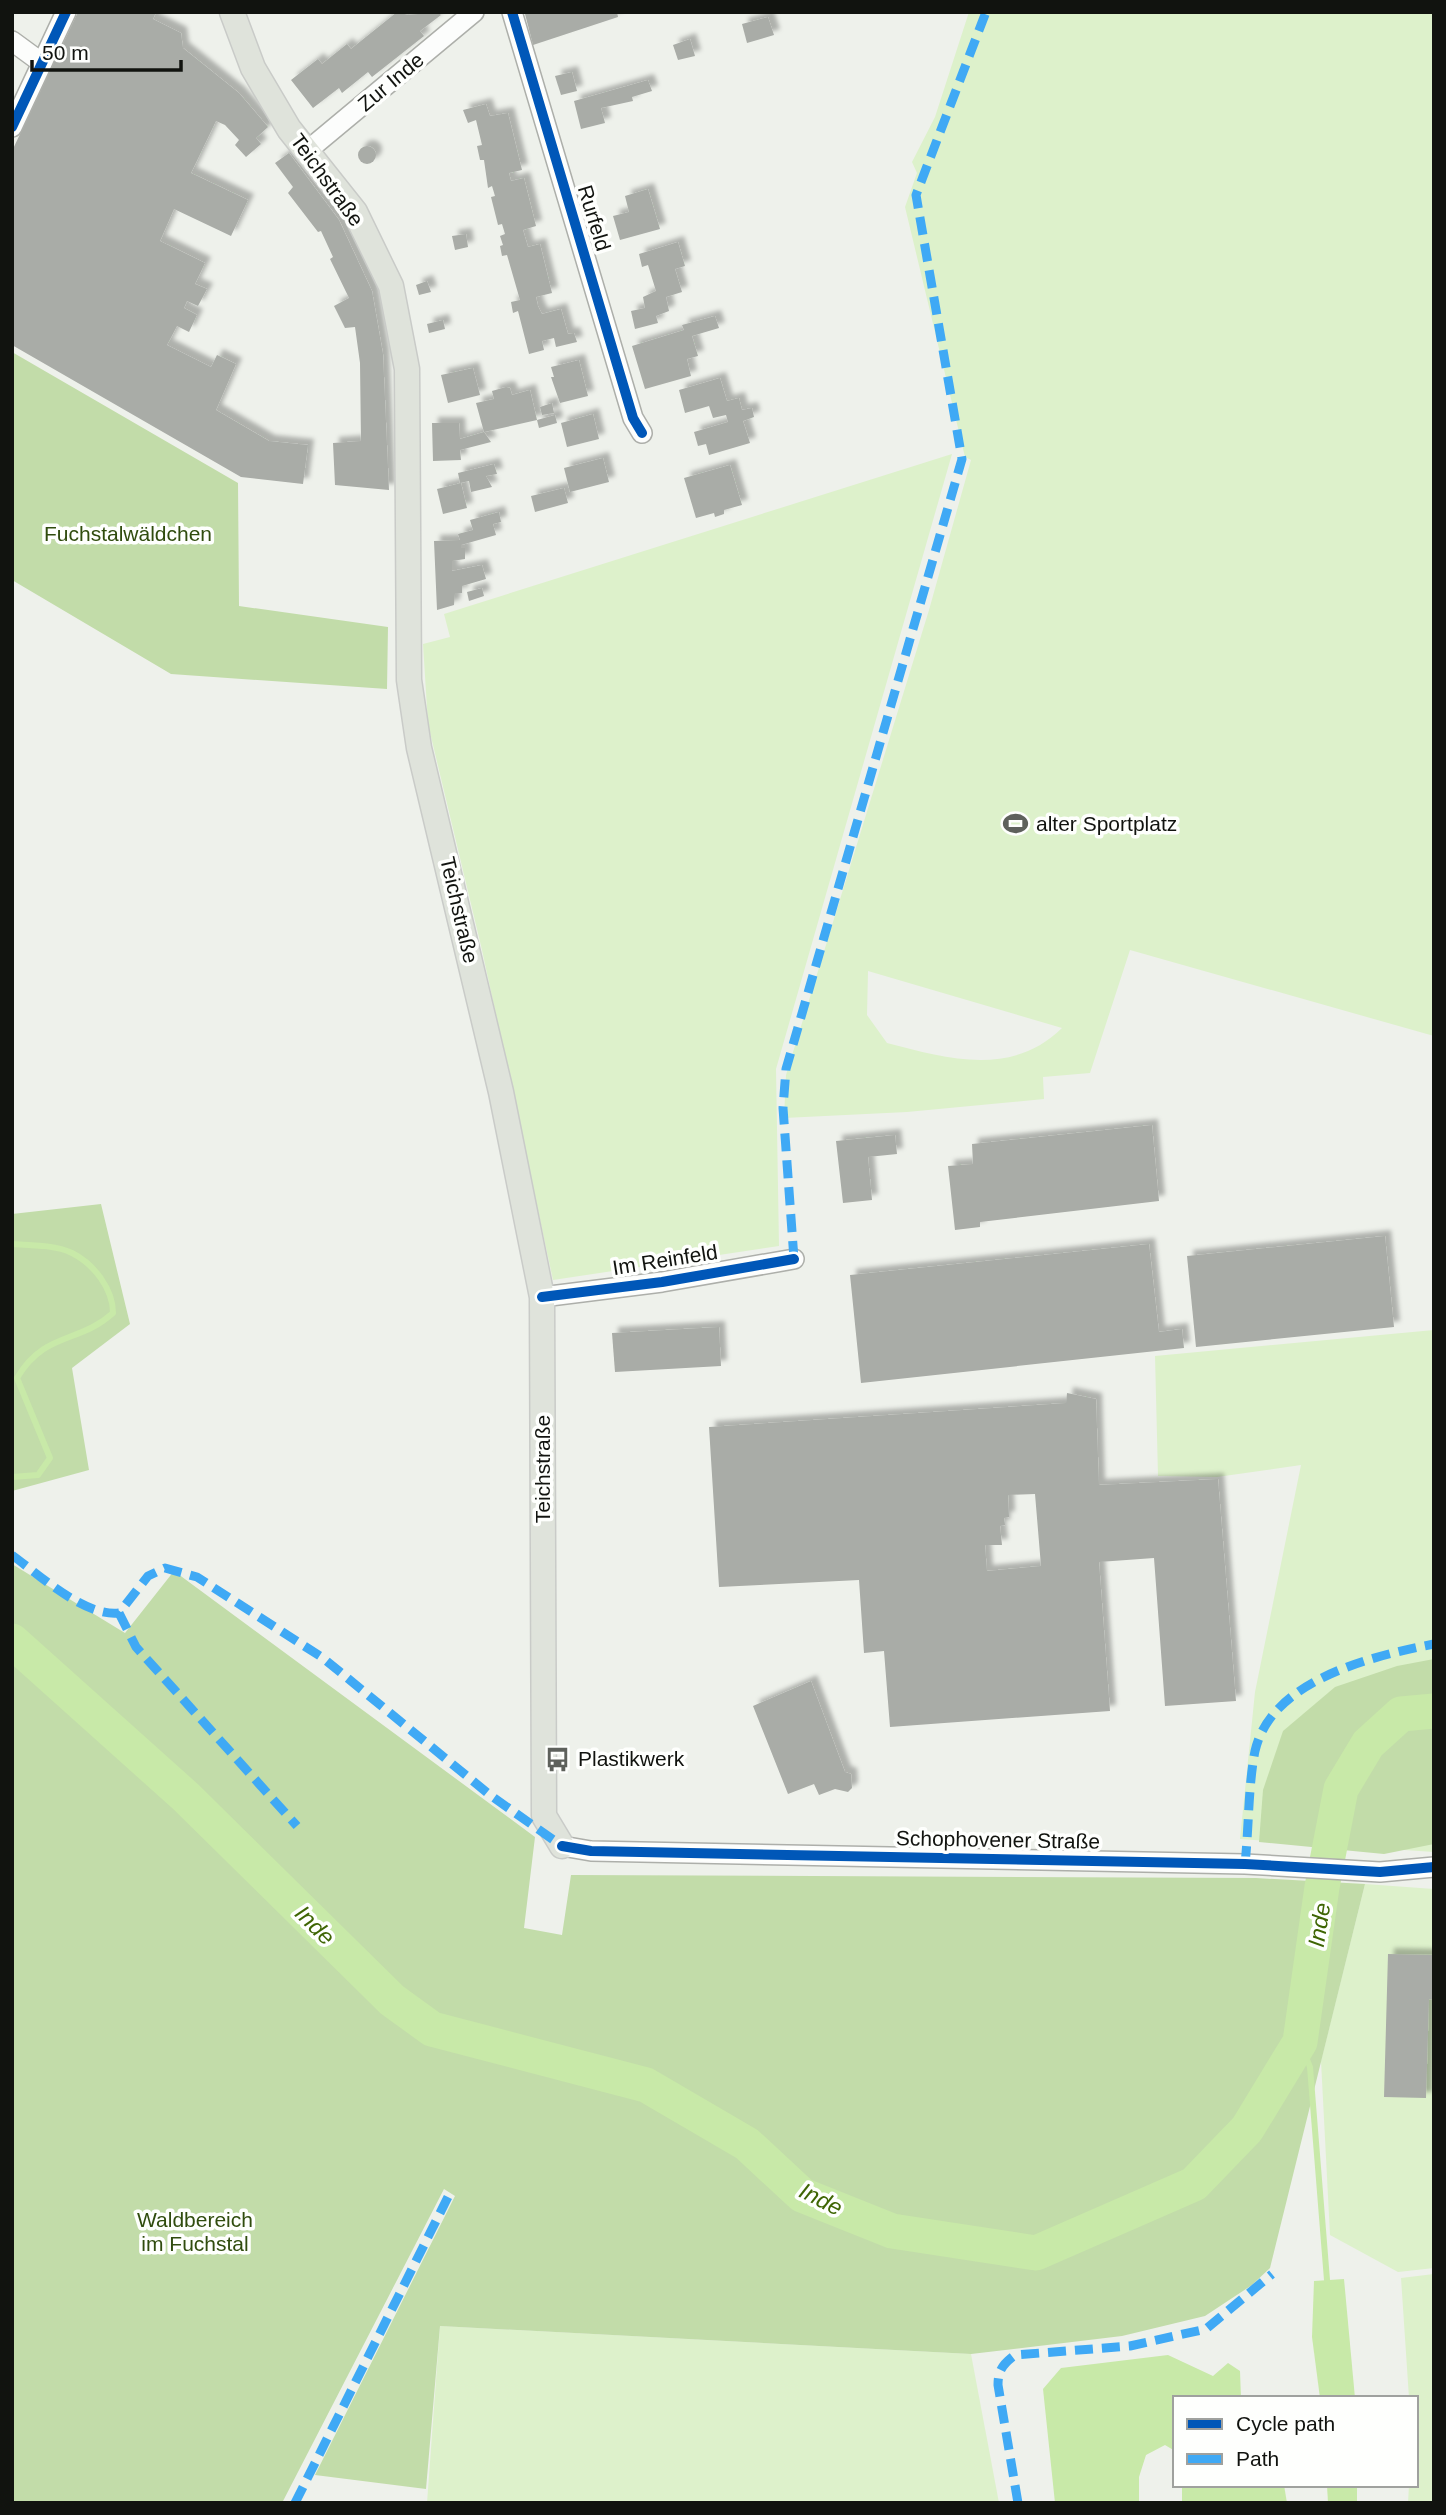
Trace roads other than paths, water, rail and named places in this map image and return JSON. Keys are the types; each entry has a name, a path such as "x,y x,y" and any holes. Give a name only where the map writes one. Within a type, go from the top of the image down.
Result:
{"main road":[{"name":"Teichstraße","path":"232,12 253,68 289,129 355,212 391,286 407,369 410,680 419,748 501,1092 542,1297 544,1816 562,1846"}],"street":[{"path":"12,127 66,12"},
{"name":"Zur Inde","path":"307,151 474,12"},
{"name":"Rurfeld","path":"512,12 633,418 642,433"},
{"path":"12,41 42,62"},
{"name":"Im Reinfeld","path":"542,1297 662,1282 794,1259"},
{"name":"Schophovener Straße","path":"562,1846 591,1852 1260,1865 1380,1872 1434,1867"}],"waterway":[{"path":"12,1244 58,1248 80,1258 95,1270 106,1286 113,1313 88,1330 39,1352 17,1378 50,1458 38,1475 12,1477"},
{"name":"Inde","path":"12,1641 186,1797 392,2000 432,2029 646,2085 747,2144 802,2195 892,2231 1036,2253 1194,2184 1247,2129 1300,2042 1322,1887 1341,1789 1368,1744 1401,1714 1434,1711"},
{"path":"1300,2042 1310,2067 1327,2280"}],"place":[{"name":"alter Sportplatz","path":"1016,824"},
{"name":"Plastikwerk","path":"558,1759"}],"park label":[{"name":"Fuchstalwäldchen","path":"128,534"},
{"name":"Waldbereich im Fuchstal","path":"195,2232"}]}
